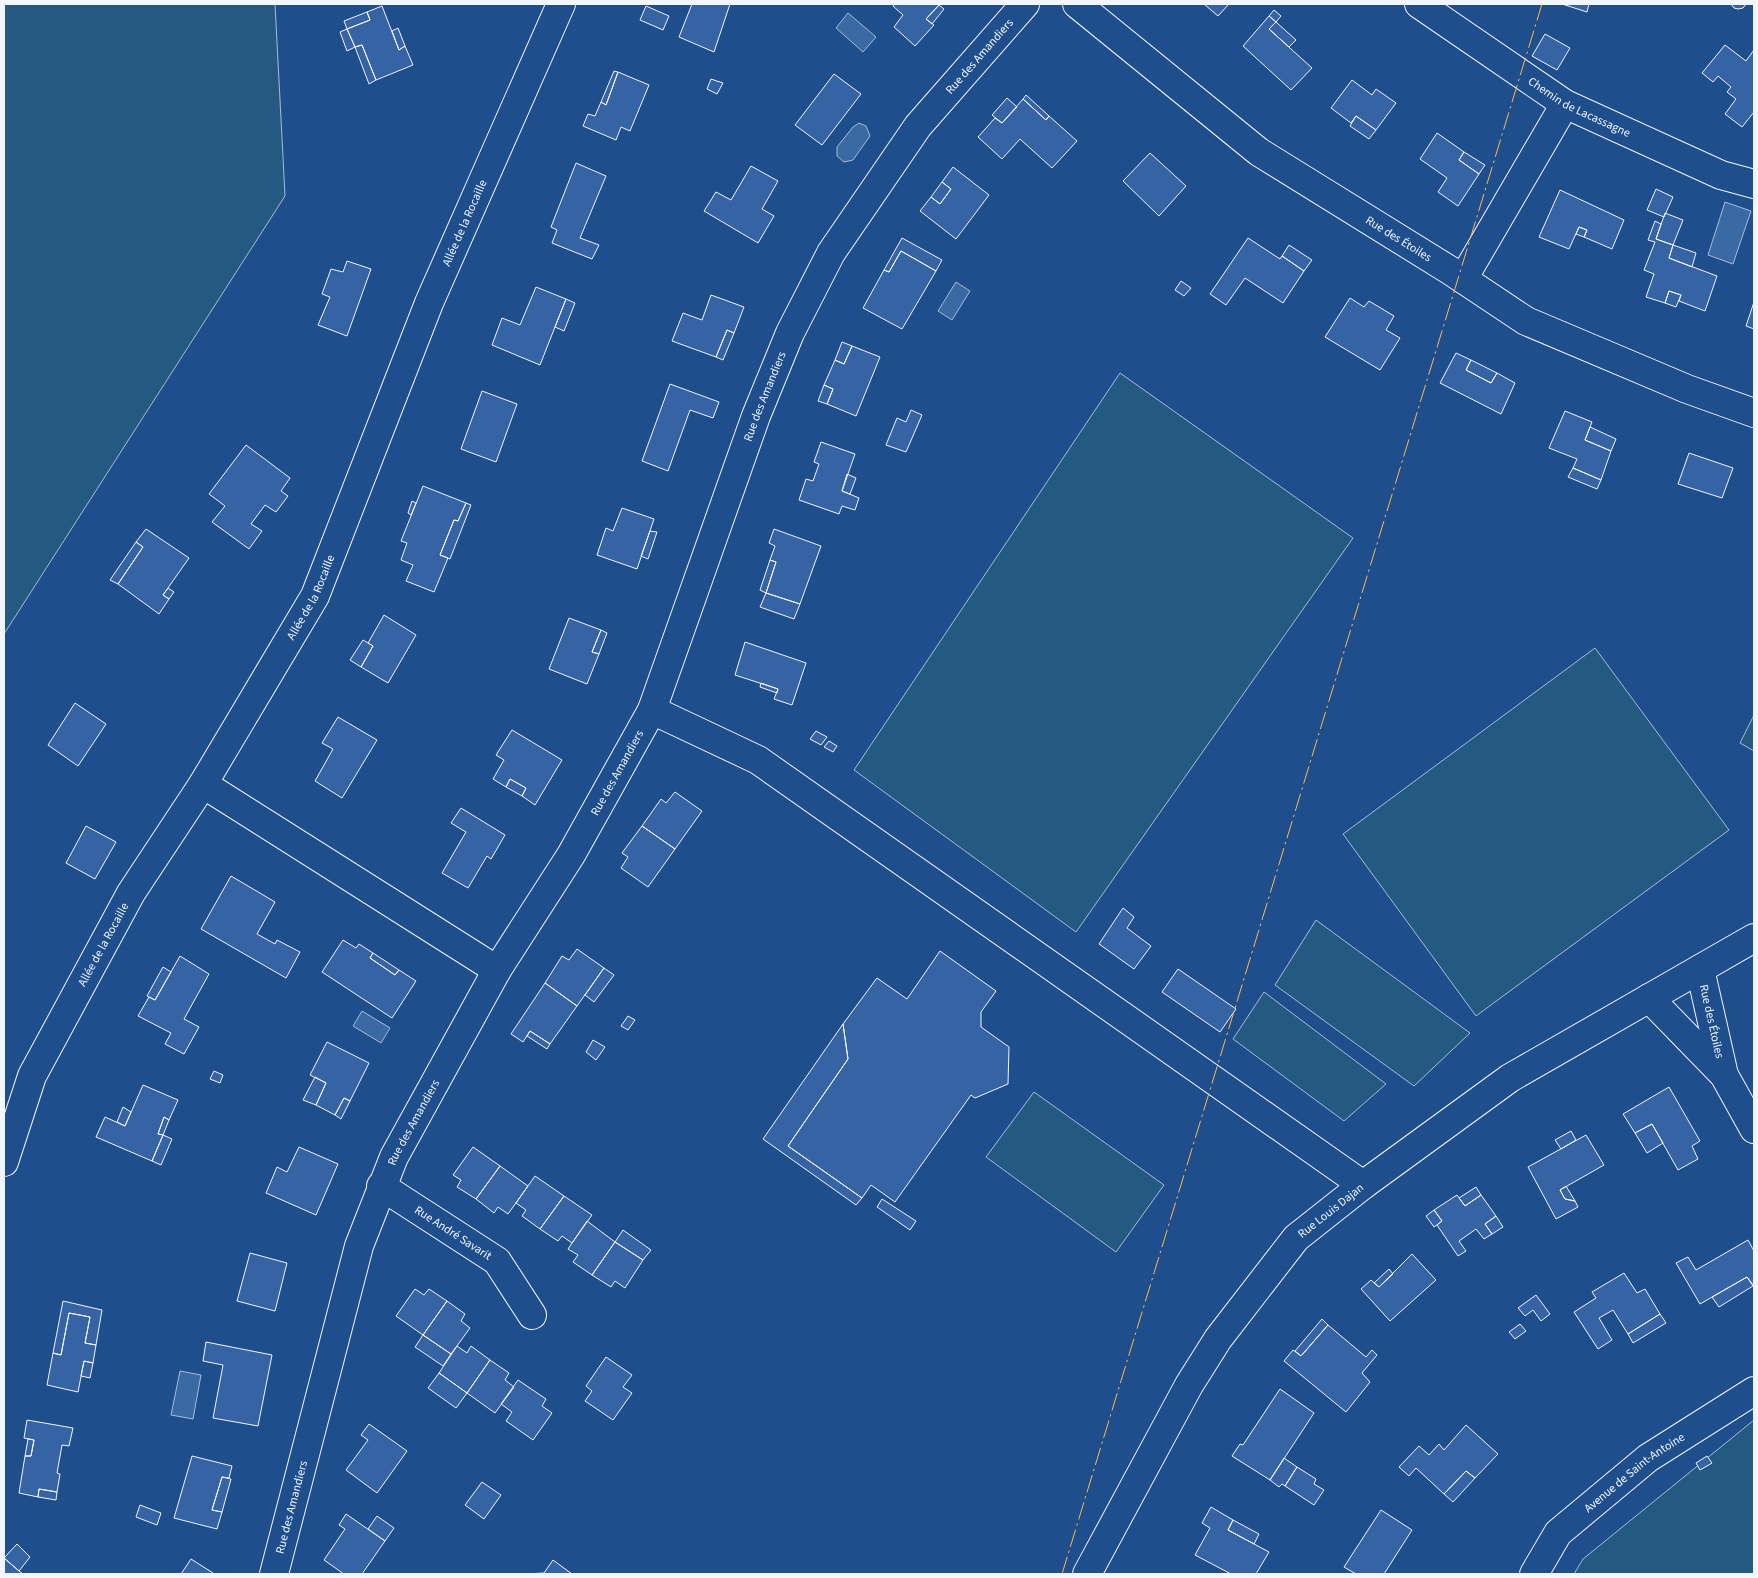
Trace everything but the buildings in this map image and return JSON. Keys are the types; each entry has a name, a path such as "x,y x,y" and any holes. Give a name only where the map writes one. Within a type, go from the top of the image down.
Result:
{"street":[{"name":"Allée de la Rocaille","path":"4,1162 32,1076 131,893 203,784 315,596 429,303 561,4"},
{"name":"Rue des Amandiers","path":"274,1574 359,1246 394,1157 497,970 571,855 652,710 756,416 790,333 831,253 918,126 1025,4"},
{"name":"Rue des Étoiles","path":"1077,4 1259,152 1463,279 1526,321 1688,389 1754,413"},
{"name":"Chemin de Lacassagne","path":"1419,4 1565,104 1721,175 1754,184"},
{"path":"1463,279 1565,104"},
{"path":"652,710 758,760 1363,1186"},
{"path":"203,784 497,970"},
{"name":"Rue des Étoiles","path":"1754,938 1700,968 1724,1074 1754,1129"},
{"name":"Rue Louis Dajan","path":"1087,1574 1189,1385 1218,1339 1296,1238 1363,1186 1510,1078 1700,968"},
{"path":"1649,998 1724,1074"},
{"name":"Rue André Savarit","path":"381,1186 497,1261 532,1315"},
{"name":"Avenue de Saint-Antoine","path":"1534,1574 1558,1533 1648,1458 1754,1391"}],"shaded area":[{"path":"4,4 275,4 285,196 4,634"},
{"path":"848,13 876,37 863,52 836,28"},
{"path":"859,123 866,126 870,136 853,160 844,162 837,156 837,147 853,127"},
{"path":"1725,202 1751,211 1733,264 1708,255"},
{"path":"956,282 970,291 952,320 938,311"},
{"path":"1120,373 1353,538 1076,932 854,770"},
{"path":"1595,648 1729,830 1476,1016 1343,834"},
{"path":"1754,715 1754,751 1740,743"},
{"path":"1316,920 1470,1033 1414,1086 1275,985"},
{"path":"1264,992 1386,1084 1344,1121 1233,1039"},
{"path":"362,1011 390,1028 381,1043 353,1026"},
{"path":"1034,1092 1164,1185 1116,1252 986,1157"},
{"path":"180,1371 201,1375 193,1419 171,1415"},
{"path":"1754,1420 1754,1574 1574,1574 1583,1559"}],"power":[{"path":"1062,1574 1542,4"}]}
